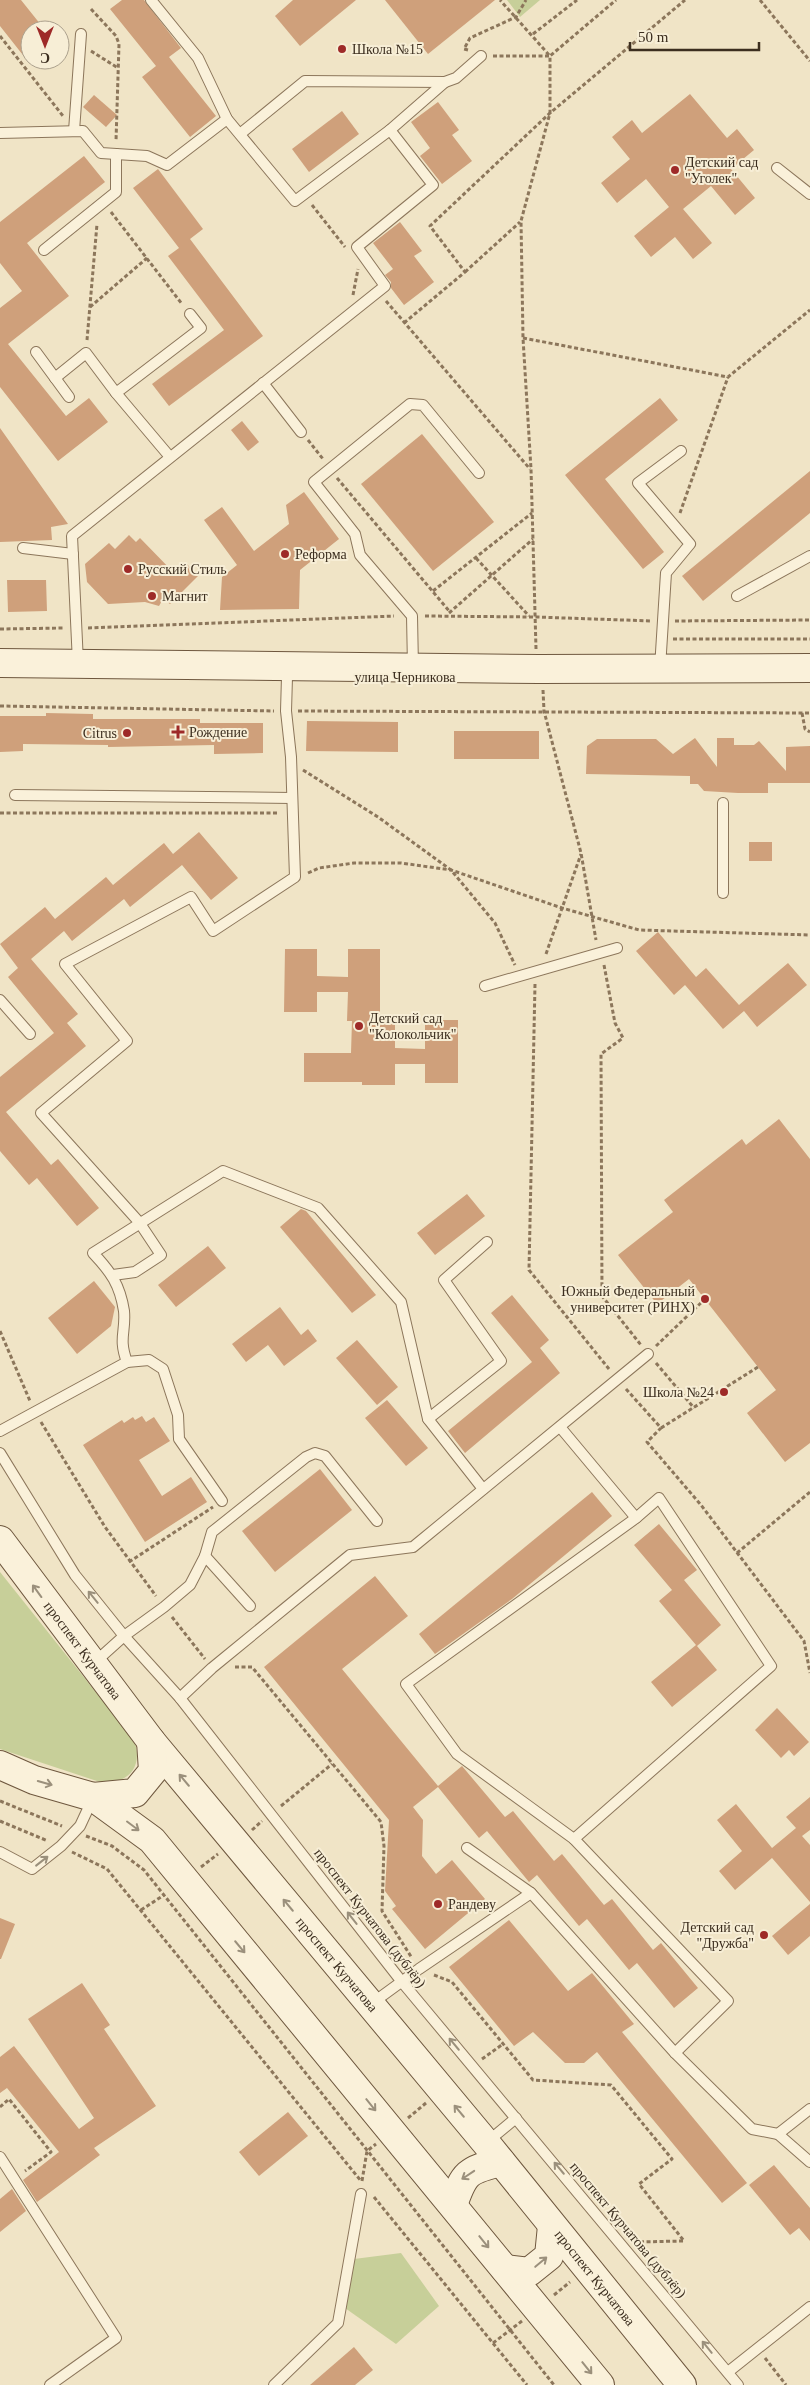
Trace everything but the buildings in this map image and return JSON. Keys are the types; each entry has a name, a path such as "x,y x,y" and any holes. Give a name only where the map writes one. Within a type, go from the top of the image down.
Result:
{"street":[{"path":"0,663 78,663"},
{"name":"улица Черникова","path":"78,663 413,668 540,674 660,668 810,668"},
{"name":"улица Черникова","path":"0,674 287,676 540,674 810,678"},
{"name":"проспект Курчатова","path":"0,1540 151,1741 442,2090 682,2385"},
{"path":"94,1797 135,1793 153,1771 151,1741"},
{"path":"0,1765 34,1780 94,1797 152,1840 600,2385"},
{"path":"453,2205 461,2180 480,2167 493,2153"},
{"path":"505,2269 529,2272 548,2256 552,2226"}],"lane":[{"path":"151,0 198,58 227,119 295,201 390,130 445,82"},
{"path":"74,131 80,39"},
{"path":"240,134 305,81 445,82 456,78 481,56"},
{"path":"0,133 83,131 101,153 147,156 167,165 227,119"},
{"path":"78,663 72,536 385,286 356,247 433,185 390,130"},
{"path":"44,250 116,192 116,154"},
{"path":"777,168 810,194"},
{"path":"116,393 201,328 190,314"},
{"path":"36,352 69,397"},
{"path":"55,378 86,353 116,393 170,457"},
{"path":"263,383 301,432"},
{"path":"413,668 412,616 360,555 355,534 314,482 410,404 423,405 479,473"},
{"path":"660,668 666,573 690,544 638,483 680,451"},
{"path":"23,548 73,554"},
{"path":"737,596 810,556"},
{"path":"113,1275 135,1272 161,1255 139,1222 41,1113 127,1041 65,964 191,896 213,931 295,877 291,757 286,711 287,676"},
{"path":"15,795 292,798"},
{"path":"723,803 723,892"},
{"path":"485,986 617,948"},
{"path":"0,1000 30,1034"},
{"path":"127,1362 121,1338 124,1312 113,1275 93,1253 139,1222 223,1171 318,1208 401,1302 428,1419 483,1489"},
{"path":"428,1419 501,1361 444,1280 487,1242"},
{"path":"180,1698 212,1668 350,1555 413,1547 648,1354"},
{"path":"0,1431 127,1362 149,1360 163,1369 178,1415 179,1439 222,1502"},
{"path":"560,1427 636,1518"},
{"name":"проспект Курчатова (дублёр)","path":"0,1453 76,1576 124,1636 180,1698 402,1982 738,2385"},
{"path":"94,1663 124,1636 164,1607 190,1585 205,1556 212,1532 306,1457 315,1454 325,1456 377,1521"},
{"path":"574,1839 771,1666 659,1498 636,1518 406,1684 457,1754 574,1839 728,2001 675,2053"},
{"path":"205,1556 250,1606"},
{"path":"0,1852 32,1869 61,1846 76,1831 94,1797"},
{"path":"467,1848 531,1893 675,2053 752,2129 778,2134 810,2162"},
{"path":"371,2004 531,1893"},
{"path":"778,2134 810,2108"},
{"path":"493,2153 516,2118"},
{"path":"0,2157 116,2338 50,2385"},
{"path":"274,2385 338,2323 361,2194"},
{"path":"728,2372 810,2307"}],"path":[{"path":"500,0 533,34 550,56 550,113 521,221 523,338 531,469 536,617 544,711 581,853 599,953 605,968 614,1023 623,1038 601,1054 602,1296 694,1408"},
{"path":"526,0 516,17 470,38 464,49 481,56 550,56 616,0"},
{"path":"533,34 577,0"},
{"path":"466,272 430,226 550,113 685,0"},
{"path":"760,0 810,61"},
{"path":"91,9 116,36 119,44 116,154"},
{"path":"0,36 74,131"},
{"path":"80,39 118,68"},
{"path":"304,194 346,250"},
{"path":"101,204 147,258 190,314"},
{"path":"86,353 101,204"},
{"path":"404,323 466,272 521,221"},
{"path":"90,307 147,258"},
{"path":"350,313 358,265 404,323 531,469"},
{"path":"675,527 728,377 810,310"},
{"path":"523,338 728,377"},
{"path":"301,432 450,612"},
{"path":"433,591 532,513"},
{"path":"446,616 533,539"},
{"path":"476,558 529,617"},
{"path":"649,621 651,612"},
{"path":"0,629 412,616 536,617 649,621 810,620"},
{"path":"662,639 810,639"},
{"path":"0,706 286,711 810,713"},
{"path":"802,713 805,729 810,731"},
{"path":"291,757 305,771 378,817 451,870 494,923 520,976"},
{"path":"0,813 293,813"},
{"path":"581,853 535,984 529,1270 617,1378 661,1428"},
{"path":"295,877 319,868 354,863 401,863 451,870 562,908 639,930 810,935"},
{"path":"648,1354 705,1300"},
{"path":"0,1331 35,1412 70,1473 130,1562 164,1607 212,1668 252,1667 381,1822 384,1846 382,1911 419,1969 452,1982 533,2080 611,2085 672,2159 639,2184 684,2241 620,2242"},
{"path":"758,1367 661,1428 647,1442 737,1553 804,1641 810,1673"},
{"path":"737,1553 810,1492"},
{"path":"130,1562 222,1502"},
{"path":"0,1801 112,1846 144,1870 554,2385"},
{"path":"0,1821 61,1846 107,1869 528,2385"},
{"path":"473,2066 503,2044"},
{"path":"362,2182 367,2151 442,2090"},
{"path":"0,2107 9,2099 51,2152"},
{"path":"493,2343 587,2268"},
{"path":"758,2349 786,2385"}],"green space":[{"path":"507,0 540,0 520,17"},
{"path":"0,1572 134,1740 137,1757 136,1765 121,1780 103,1783 0,1749"},
{"path":"401,2253 439,2306 396,2344 345,2308 354,2259"}],"place":[{"name":"Школа №15","path":"342,49"},
{"name":"Детский сад \"Уголек\"","path":"675,170"},
{"name":"Реформа","path":"285,554"},
{"name":"Русский Стиль","path":"128,569"},
{"name":"Магнит","path":"152,596"},
{"name":"Рождение","path":"178,732"},
{"name":"Citrus","path":"127,733"},
{"name":"Детский сад \"Колокольчик\"","path":"359,1026"},
{"name":"Южный Федеральный университет (РИНХ)","path":"705,1299"},
{"name":"Школа №24","path":"724,1392"},
{"name":"Рандеву","path":"438,1904"},
{"name":"Детский сад \"Дружба\"","path":"764,1935"}]}
